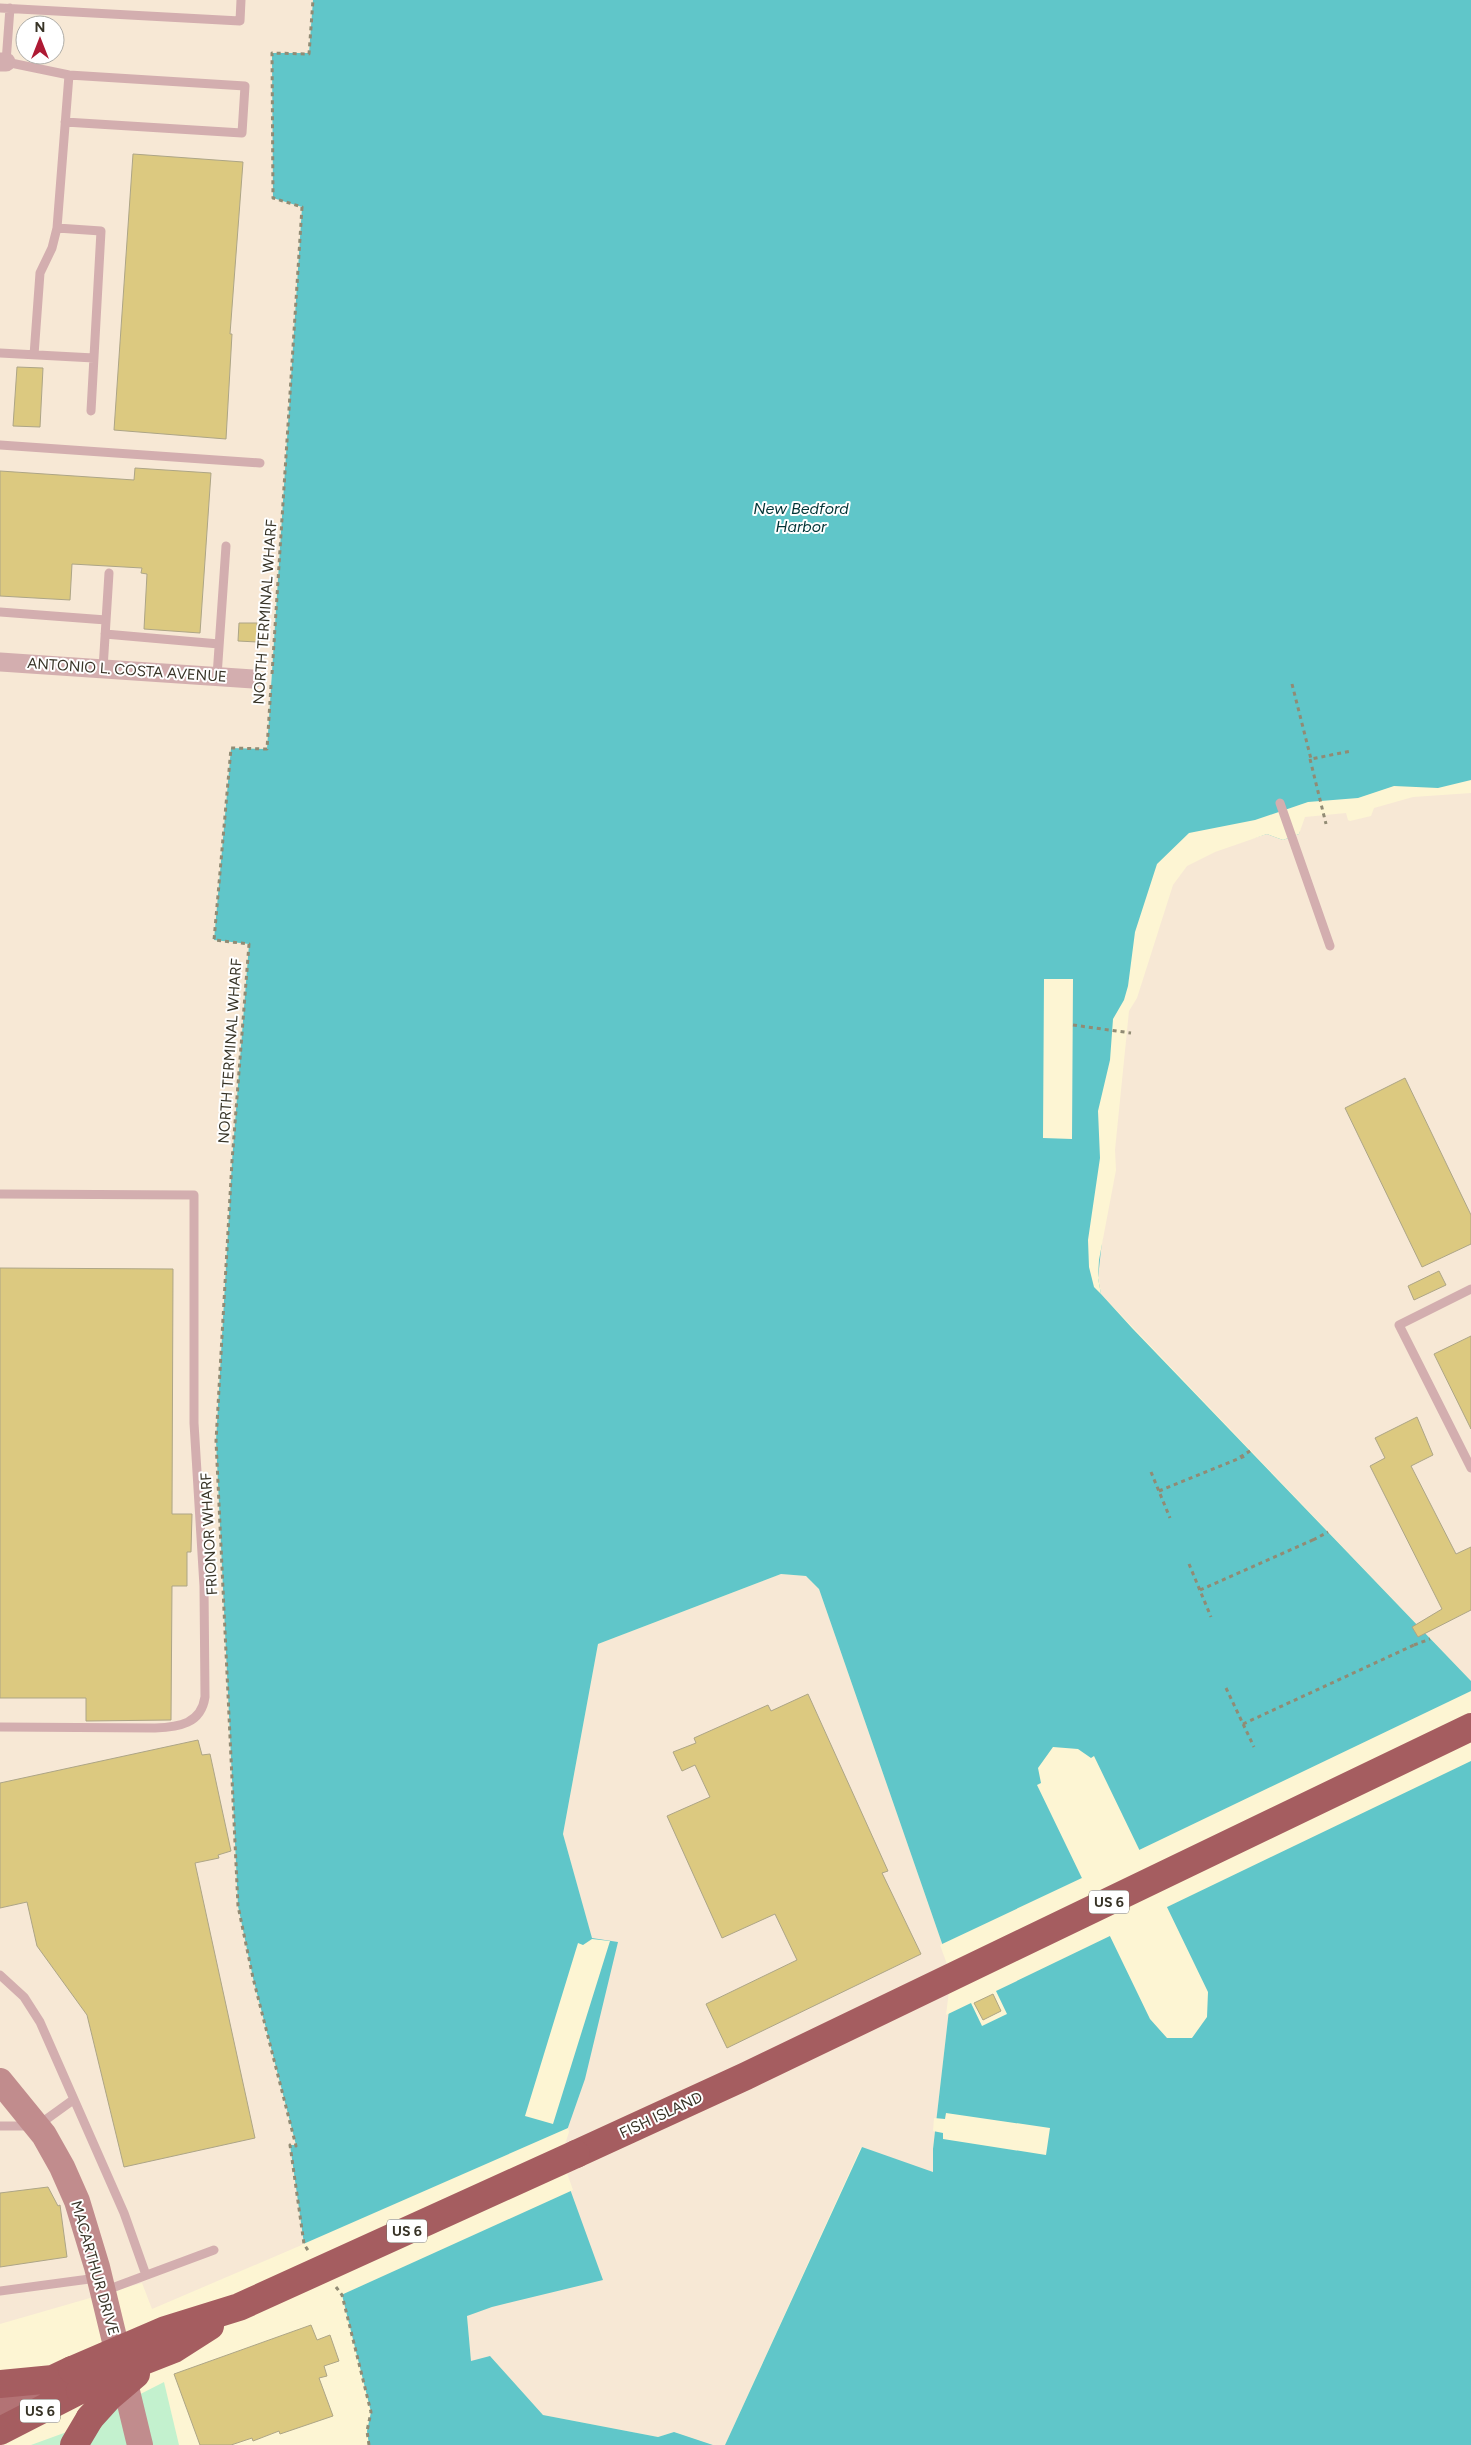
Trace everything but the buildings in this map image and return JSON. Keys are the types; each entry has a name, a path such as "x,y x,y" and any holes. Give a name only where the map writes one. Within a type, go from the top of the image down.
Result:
{"highway":[{"name":"FISH ISLAND","path":"239,2307 746,2076 1471,1727"},
{"name":"US 6","path":"68,2380 123,2369 174,2349 239,2307"},
{"name":"US 6","path":"0,2431 68,2380 165,2330 239,2307"},
{"path":"74,2445 90,2418 127,2381 174,2349"},
{"path":"0,2384 68,2380"}],"main road":[{"name":"US 6","path":"0,2404 68,2380"}],"street":[{"name":"ANTONIO L. COSTA AVENUE","path":"0,662 253,679"},
{"name":"MACARTHUR DRIVE","path":"0,2081 37,2126 70,2184 86,2227 102,2284 140,2445"}],"lane":[{"path":"0,8 240,21 241,0"},
{"path":"10,8 3,62 69,75 245,86 242,133 65,122"},
{"path":"34,355 40,273 52,248 57,228 69,75"},
{"path":"57,228 101,230 91,411"},
{"path":"0,353 94,358"},
{"path":"0,445 260,463"},
{"path":"217,676 226,546"},
{"path":"103,669 109,573"},
{"path":"0,612 106,620"},
{"path":"105,634 219,644"},
{"path":"1280,803 1330,946"},
{"path":"0,1194 194,1195 194,1422 204,1586 205,1688 204,1706 200,1713 194,1720 176,1726 155,1728 0,1727"},
{"path":"1471,1289 1399,1325 1471,1468"},
{"path":"0,1974 24,1997 35,2013 124,2213 146,2275"},
{"path":"0,2126 37,2126 73,2100"},
{"path":"0,2291 102,2284 146,2275 214,2250"}],"path":[{"name":"NORTH TERMINAL WHARF","path":"232,1161 249,944 214,940 231,748 267,749 302,207 273,198 272,53 309,54 313,0"},
{"path":"1292,684 1311,759 1351,750"},
{"path":"1309,749 1311,765 1326,824"},
{"path":"1073,1025 1131,1033"},
{"name":"FRIONOR WHARF","path":"232,1161 216,1441 238,1906 253,1978 296,2146 290,2145 304,2244"},
{"path":"1228,1463 1250,1451"},
{"path":"1158,1491 1245,1456"},
{"path":"1150,1472 1170,1518"},
{"path":"1308,1542 1328,1532"},
{"path":"1200,1590 1315,1539"},
{"path":"1189,1564 1211,1617"},
{"path":"1243,1724 1408,1647 1430,1639"},
{"path":"1408,1647 1414,1645"},
{"path":"1226,1688 1254,1747"},
{"path":"342,2295 371,2412 367,2432 370,2445"}],"shaded area":[{"path":"0,0 313,0 309,54 272,53 302,207 267,749 231,748 214,940 249,944 232,1161 216,1441 238,1906 253,1978 296,2146 290,2145 304,2244 152,2309 142,2283 0,2324"},
{"path":"1471,790 1471,1681 1101,1294 1098,1270 1127,1010 1171,884 1186,864 1213,850 1303,815 1412,795"},
{"path":"781,1574 806,1576 819,1589 953,1975 933,2149 933,2173 861,2147 725,2445 713,2445 674,2432 658,2437 543,2415 491,2357 471,2362 467,2315 492,2307 558,2156 617,1943 592,1939 563,1834 598,1644"}],"green space":[{"path":"164,2382 179,2445 31,2445 64,2433"}],"water":[{"name":"New Bedford Harbor","path":"313,0 1471,0 1471,790 1412,795 1347,811 1303,815 1299,834 1283,840 1267,834 1213,850 1186,864 1171,884 1127,1010 1098,1278 1101,1294 1132,1328 1471,1681 1471,2445 725,2445 862,2147 933,2172 933,2149 953,1975 819,1589 806,1576 781,1574 598,1644 563,1834 592,1938 618,1942 585,2079 558,2156 603,2280 492,2307 467,2316 471,2361 490,2356 543,2415 658,2437 674,2432 713,2445 369,2445 367,2431 371,2412 342,2295 304,2244 290,2145 296,2145 253,1978 238,1906 216,1441 232,1161 249,944 214,940 231,748 267,749 302,207 273,198 272,53 309,53","holes":["1053,1747 1078,1749 1091,1758 1094,1756 1208,1992 1207,2017 1192,2038 1167,2038 1150,2019 1037,1785 1041,1783 1038,1768"]}],"pier":[{"path":"1471,780 1471,793 1413,797 1374,808 1371,816 1350,821 1346,813 1305,817 1299,834 1283,840 1267,834 1215,852 1187,866 1173,885 1137,998 1129,1011 1115,1150 1116,1170 1099,1260 1098,1278 1101,1294 1094,1287 1089,1267 1088,1240 1100,1158 1098,1111 1110,1060 1113,1019 1124,1000 1128,986 1135,932 1157,864 1189,833 1255,820 1308,802 1358,798 1394,786 1438,788"},
{"path":"1044,979 1073,979 1072,1139 1043,1138"},
{"path":"1471,1691 1471,1761 1165,1908 1137,1851"},
{"path":"1084,1877 1112,1935 996,1991 1007,2014 982,2026 971,2003 946,2015 951,1975 940,1945"},
{"path":"592,1939 610,1941 553,2124 525,2116 578,1943 583,1945"},
{"path":"946,2113 1050,2128 1046,2155 943,2139 943,2133 933,2131 934,2118 945,2119"},
{"path":"568,2128 569,2132 561,2156 573,2190 339,2296 301,2245"}]}
